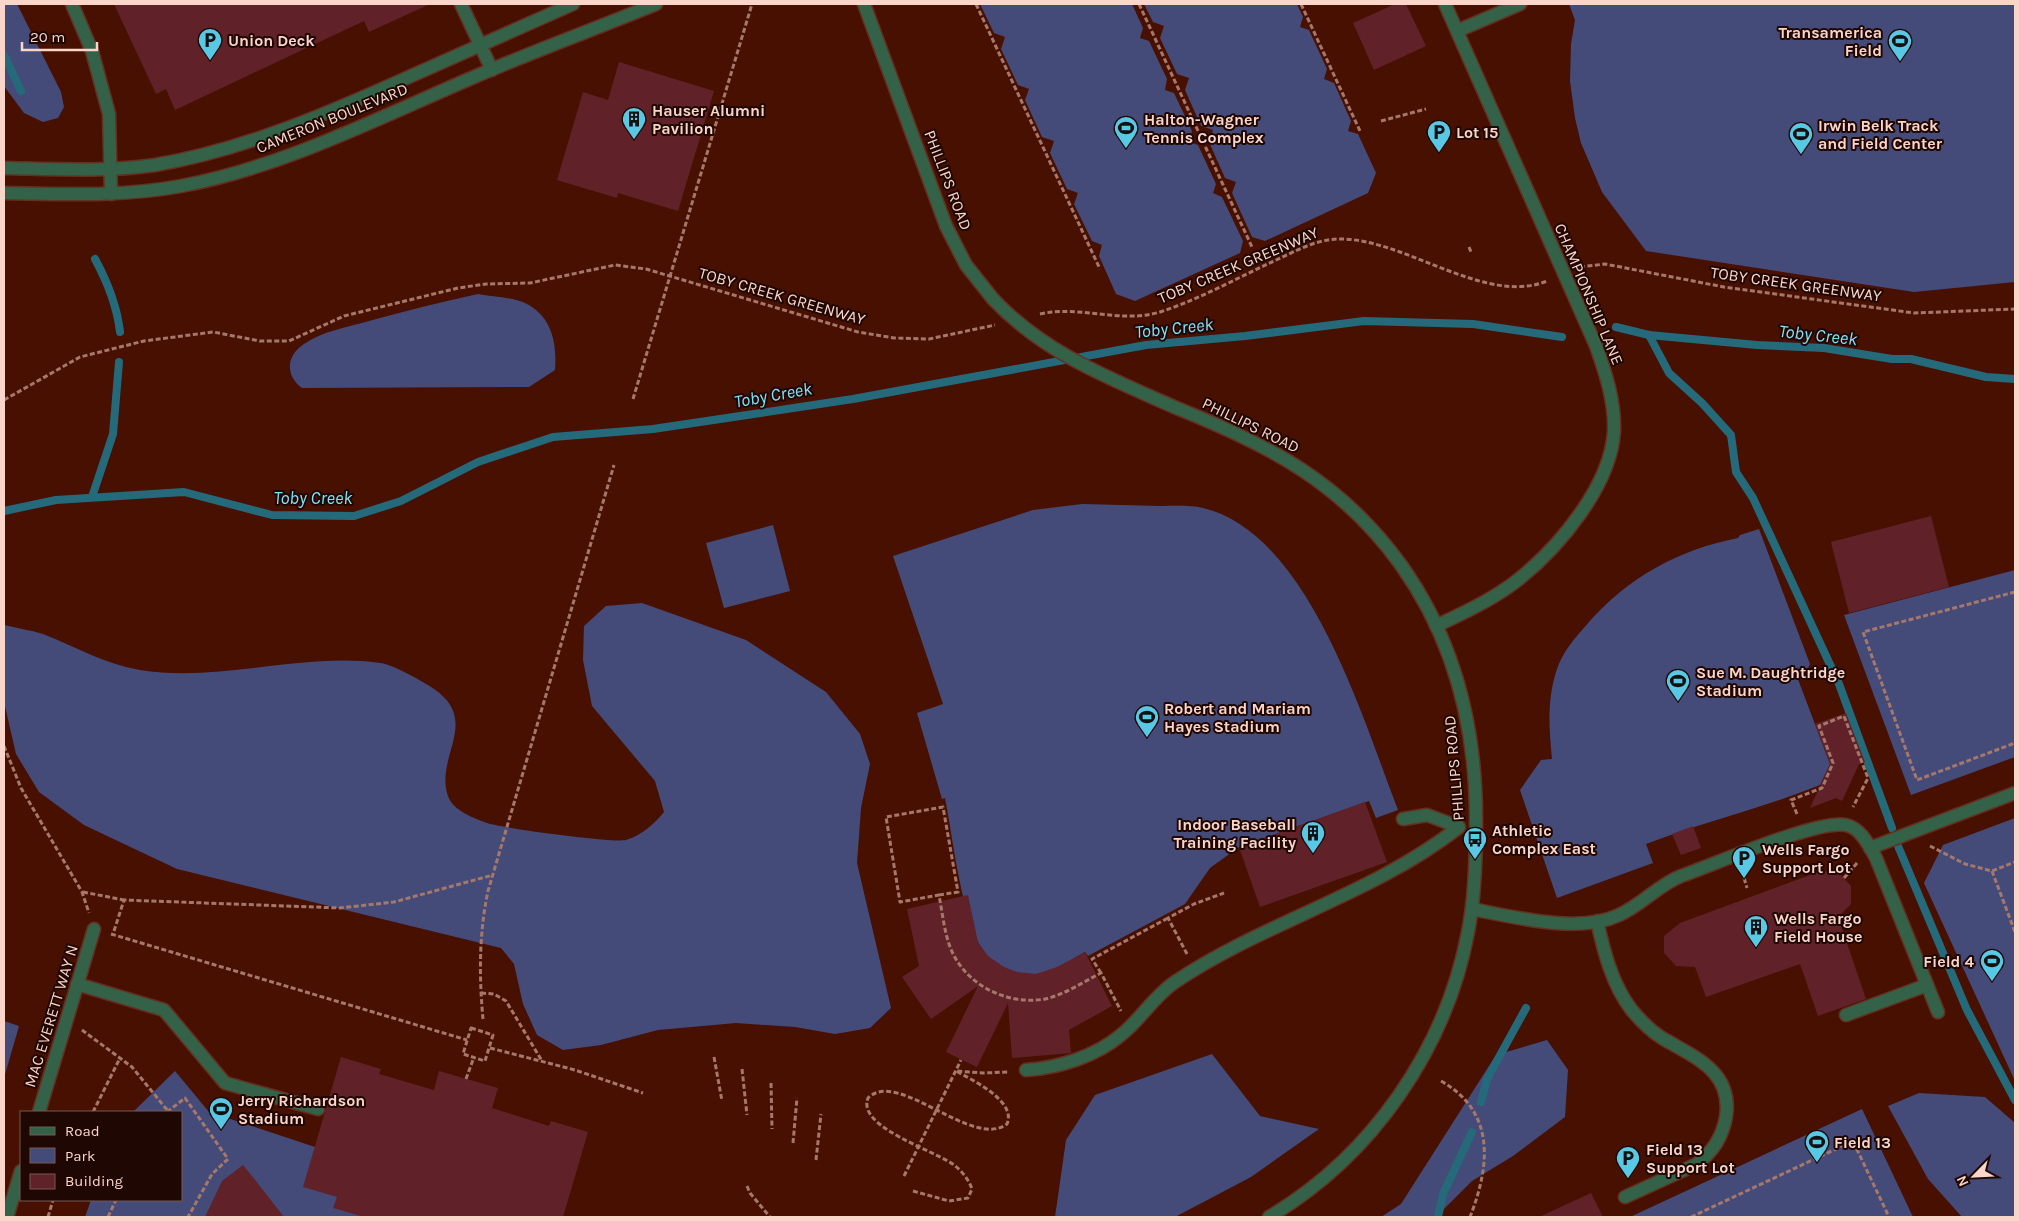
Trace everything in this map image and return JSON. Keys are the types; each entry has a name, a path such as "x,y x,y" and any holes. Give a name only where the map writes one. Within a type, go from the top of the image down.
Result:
{"street":[{"path":"72,4 92,51 105,96 111,128 111,194"},
{"path":"461,4 492,70"},
{"name":"CAMERON BOULEVARD","path":"4,168 153,165 178,160 283,130 364,97 573,4"},
{"name":"CAMERON BOULEVARD","path":"4,193 111,194 181,186 255,166 355,128 656,4"},
{"name":"PHILLIPS ROAD","path":"864,4 946,226 966,265 993,299 1022,326 1065,356 1260,443 1311,474 1328,487 1365,522 1396,560 1425,604 1450,661 1467,716 1474,776 1476,827 1472,909 1463,957 1452,991 1435,1034 1410,1080 1377,1124 1338,1166 1303,1195 1270,1217"},
{"name":"CHAMPIONSHIP LANE","path":"1436,626 1502,591 1543,557 1580,513 1593,492 1610,457 1614,431 1611,397 1596,346 1445,4"},
{"path":"1457,31 1520,4"},
{"path":"1870,848 2015,792"},
{"path":"1403,818 1427,815 1459,827 1476,827"},
{"path":"1472,909 1542,921 1597,921 1619,915 1673,879 1817,827 1838,824 1850,827 1862,836 1882,869 1938,1012"},
{"path":"1026,1070 1046,1069 1068,1063 1110,1042 1130,1027 1159,995 1175,982 1417,856 1459,827"},
{"path":"1597,921 1608,964 1632,1010 1660,1036 1704,1062 1719,1080 1726,1101 1725,1119 1720,1139 1706,1157 1697,1164 1625,1198"},
{"name":"MAC EVERETT WAY N","path":"39,1111 94,929"},
{"path":"77,984 164,1010 225,1083 318,1109"},
{"path":"1846,1015 1927,985"},
{"path":"7,1217 20,1174"}],"path":[{"path":"633,399 752,4"},
{"path":"976,4 1100,270"},
{"path":"1140,4 1252,247"},
{"path":"1301,4 1360,131"},
{"path":"1381,121 1426,109"},
{"name":"TOBY CREEK GREENWAY","path":"1036,315 1067,311 1116,316 1146,316 1196,297 1316,242 1334,239 1352,239 1389,248 1496,285 1521,286 1553,278"},
{"path":"1469,247 1471,252"},
{"name":"TOBY CREEK GREENWAY","path":"1575,269 1587,265 1605,264 1724,287 1914,313 2015,309"},
{"name":"TOBY CREEK GREENWAY","path":"4,400 80,358 144,341 213,332 260,341 289,341 344,316 466,286 530,283 615,265 632,266 670,276 836,327 878,336 929,339 1003,324"},
{"path":"482,1019 479,963 482,923 493,875 614,465"},
{"path":"2015,592 1863,632 1917,780 2015,743"},
{"path":"1798,817 1791,800 1822,788 1833,763 1819,726 1844,716 1868,778 1853,808"},
{"path":"4,746 22,788 82,892 94,929 467,1040"},
{"path":"943,806 958,892 939,895 900,902 886,817 943,806"},
{"path":"1939,851 1965,864 1992,871 2015,862"},
{"path":"1740,868 1747,888"},
{"path":"1992,871 2015,932"},
{"path":"82,892 124,900 340,908 402,900 493,875"},
{"path":"1130,1027 1092,958 1194,904 1224,893"},
{"path":"939,895 946,932 955,958 972,978 995,993 1020,1000 1045,999 1057,996 1101,973"},
{"path":"110,943 124,900"},
{"path":"1168,918 1196,970"},
{"path":"481,993 494,994 506,1001 543,1061"},
{"path":"471,1028 494,1035 486,1061 463,1054 467,1040 471,1028"},
{"path":"82,1030 132,1067 167,1111"},
{"path":"490,1048 543,1061 643,1093"},
{"path":"466,1079 474,1057"},
{"path":"714,1057 722,1101"},
{"path":"94,1111 120,1058"},
{"path":"904,1176 961,1060"},
{"path":"742,1070 747,1115"},
{"path":"956,1070 983,1073 1026,1070"},
{"path":"913,1191 954,1202 966,1200 972,1192 967,1178 958,1168 880,1125 868,1111 866,1104 868,1098 881,1092 896,1093 968,1125 983,1129 1002,1128 1008,1122 1008,1112 999,1100 985,1088 956,1070"},
{"path":"1441,1081 1460,1096 1472,1110 1478,1120 1484,1145 1483,1181 1470,1217"},
{"path":"772,1084 772,1129"},
{"path":"169,1111 186,1098 228,1158 212,1174 188,1217"},
{"path":"793,1142 797,1098"},
{"path":"816,1160 821,1114"},
{"path":"1691,1217 1853,1141 1889,1217"},
{"path":"747,1186 750,1193 770,1217"},
{"path":"48,1217 53,1201"},
{"path":"108,1217 116,1201"}],"green space":[{"path":"4,4 17,4 61,92 64,107 58,118 43,122 24,113 4,86"},
{"name":"Halton-Wagner Tennis Complex","path":"980,4 1132,4 1143,28 1140,38 1149,41 1167,79 1165,90 1174,93 1192,131 1189,142 1198,145 1216,184 1213,193 1222,197 1243,241 1240,253 1135,301 1116,294 1099,256 1102,245 1092,241 1074,204 1078,193 1067,189 1050,153 1054,141 1042,137 1025,100 1029,89 1018,85 1001,49 1005,37 994,33"},
{"name":"Halton-Wagner Tennis Complex","path":"1144,4 1297,4 1303,17 1300,27 1309,30 1327,69 1324,79 1334,83 1351,121 1348,131 1358,134 1376,173 1368,193 1265,241 1252,237 1232,193 1236,182 1225,178 1209,142 1213,130 1201,126 1185,90 1189,78 1177,74 1160,38 1164,26 1153,22"},
{"name":"Irwin Belk Track and Field Center","path":"1569,4 2015,4 2015,282 1914,292 1646,251 1602,192 1581,143 1575,118 1570,81 1571,44 1575,20"},
{"path":"478,294 520,301 541,315 547,323 554,340 555,370 529,387 302,388 296,383 290,372 291,360 298,349 319,336 437,303"},
{"name":"Robert and Mariam Hayes Stadium","path":"1082,504 1188,506 1203,508 1240,524 1273,553 1302,591 1327,635 1349,681 1398,810 1376,818 1369,801 1239,847 1210,868 1185,904 1088,956 1085,952 1049,971 1036,974 1022,974 1002,966 985,953 970,922 959,879 945,798 942,799 917,713 943,704 893,556 1033,510"},
{"path":"773,525 790,591 724,608 706,543"},
{"name":"Sue M. Daughtridge Stadium","path":"1759,529 1810,664 1807,670 1796,674 1830,764 1820,785 1646,844 1653,863 1557,898 1520,790 1541,760 1552,759 1551,694 1556,672 1565,652 1604,606 1638,579 1675,558 1716,543 1738,538 1740,535"},
{"path":"2015,570 2015,757 1911,795 1844,615"},
{"path":"642,603 746,640 826,692 860,734 870,764 861,808 857,863 891,1008 870,1028 835,1034 795,1027 736,1023 658,1030 601,1045 563,1050 537,1035 523,1004 514,964 501,948 177,869 84,825 39,792 16,754 4,702 4,625 43,634 103,659 140,670 200,673 321,661 385,664 431,687 446,700 454,712 456,725 445,781 448,796 459,810 476,819 496,825 580,837 626,840 647,829 664,812 655,781 592,706 583,660 584,626 606,606"},
{"name":"Field 4","path":"2015,818 2015,1081 1924,883 1943,845"},
{"path":"4,1021 19,1026 4,1078"},
{"path":"1547,1040 1568,1070 1565,1117 1513,1156 1472,1181 1436,1217 1381,1217 1401,1204 1496,1055"},
{"path":"1212,1054 1260,1116 1319,1129 1251,1177 1175,1217 1055,1217 1066,1140 1095,1095"},
{"name":"Jerry Richardson Stadium","path":"175,1071 209,1112 315,1147 551,1217 85,1217 91,1201 182,1201 182,1111 134,1111"},
{"path":"1919,1093 1985,1097 2015,1123 2015,1217 1962,1217 1928,1179 1888,1106"},
{"name":"Field 13","path":"1862,1109 1913,1217 1630,1217"}],"building":[{"name":"Union Deck","path":"114,4 430,4 369,32 364,21 175,110 166,89 156,94"},
{"path":"1395,4 1406,4 1426,46 1374,70 1353,23"},
{"name":"Hauser Alumni Pavilion","path":"619,62 714,91 678,211 618,193 617,198 557,180 583,92 608,100"},
{"path":"1931,516 1949,587 1849,613 1831,542"},
{"path":"1846,713 1865,762 1859,764 1842,801 1836,798 1810,808 1830,764 1815,724"},
{"name":"Indoor Baseball Training Facility","path":"1365,802 1387,862 1260,907 1239,847"},
{"path":"1693,826 1701,848 1681,855 1672,834"},
{"name":"Wells Fargo Field House","path":"1821,871 1839,873 1851,886 1851,904 1838,917 1866,999 1818,1016 1800,964 1706,997 1695,967 1676,966 1664,953 1664,936 1680,923"},
{"path":"968,895 978,942 988,956 1004,967 1017,972 1036,974 1057,967 1085,952 1112,1006 1069,1030 1071,1053 1012,1058 1008,1003 977,1067 946,1052 978,986 931,1019 902,977 919,966 907,909"},
{"path":"341,1057 381,1069 379,1074 434,1090 439,1071 498,1088 492,1108 549,1126 551,1121 588,1132 563,1217 364,1217 333,1208 337,1197 303,1187"},
{"path":"243,1165 284,1217 205,1217 222,1181"},
{"path":"1591,1193 1603,1217 1539,1217"}],"waterway":[{"path":"4,55 21,91"},
{"path":"95,259 111,295 117,313 120,332"},
{"name":"Toby Creek","path":"4,511 56,500 184,492 272,515 354,516 401,501 478,462 553,437 653,429 853,399 1146,345 1245,336 1364,321 1473,324 1562,337"},
{"name":"Toby Creek","path":"1616,327 1649,335 1757,345 1824,348 1892,359 1911,359 1986,377 2015,379"},
{"path":"1649,335 1669,373 1702,403 1731,435 1736,472 1753,498 1839,684 1892,828"},
{"path":"92,497 113,434 119,362"},
{"path":"1898,846 1967,1010 2015,1100"},
{"path":"1481,1102 1487,1079 1526,1008"},
{"path":"1438,1217 1443,1194 1472,1132"}],"place":[{"name":"Union Deck","path":"210,61"},
{"name":"Transamerica Field","path":"1900,62"},
{"name":"Hauser Alumni Pavilion","path":"634,140"},
{"name":"Halton-Wagner Tennis Complex","path":"1126,149"},
{"name":"Lot 15","path":"1439,153"},
{"name":"Irwin Belk Track and Field Center","path":"1801,155"},
{"name":"Sue M. Daughtridge Stadium","path":"1678,702"},
{"name":"Robert and Mariam Hayes Stadium","path":"1147,738"},
{"name":"Indoor Baseball Training Facility","path":"1313,854"},
{"name":"Athletic Complex East","path":"1475,860"},
{"name":"Wells Fargo Support Lot","path":"1744,879"},
{"name":"Wells Fargo Field House","path":"1756,948"},
{"name":"Field 4","path":"1992,982"},
{"name":"Jerry Richardson Stadium","path":"221,1130"},
{"name":"Field 13","path":"1817,1163"},
{"name":"Field 13 Support Lot","path":"1628,1179"}]}
